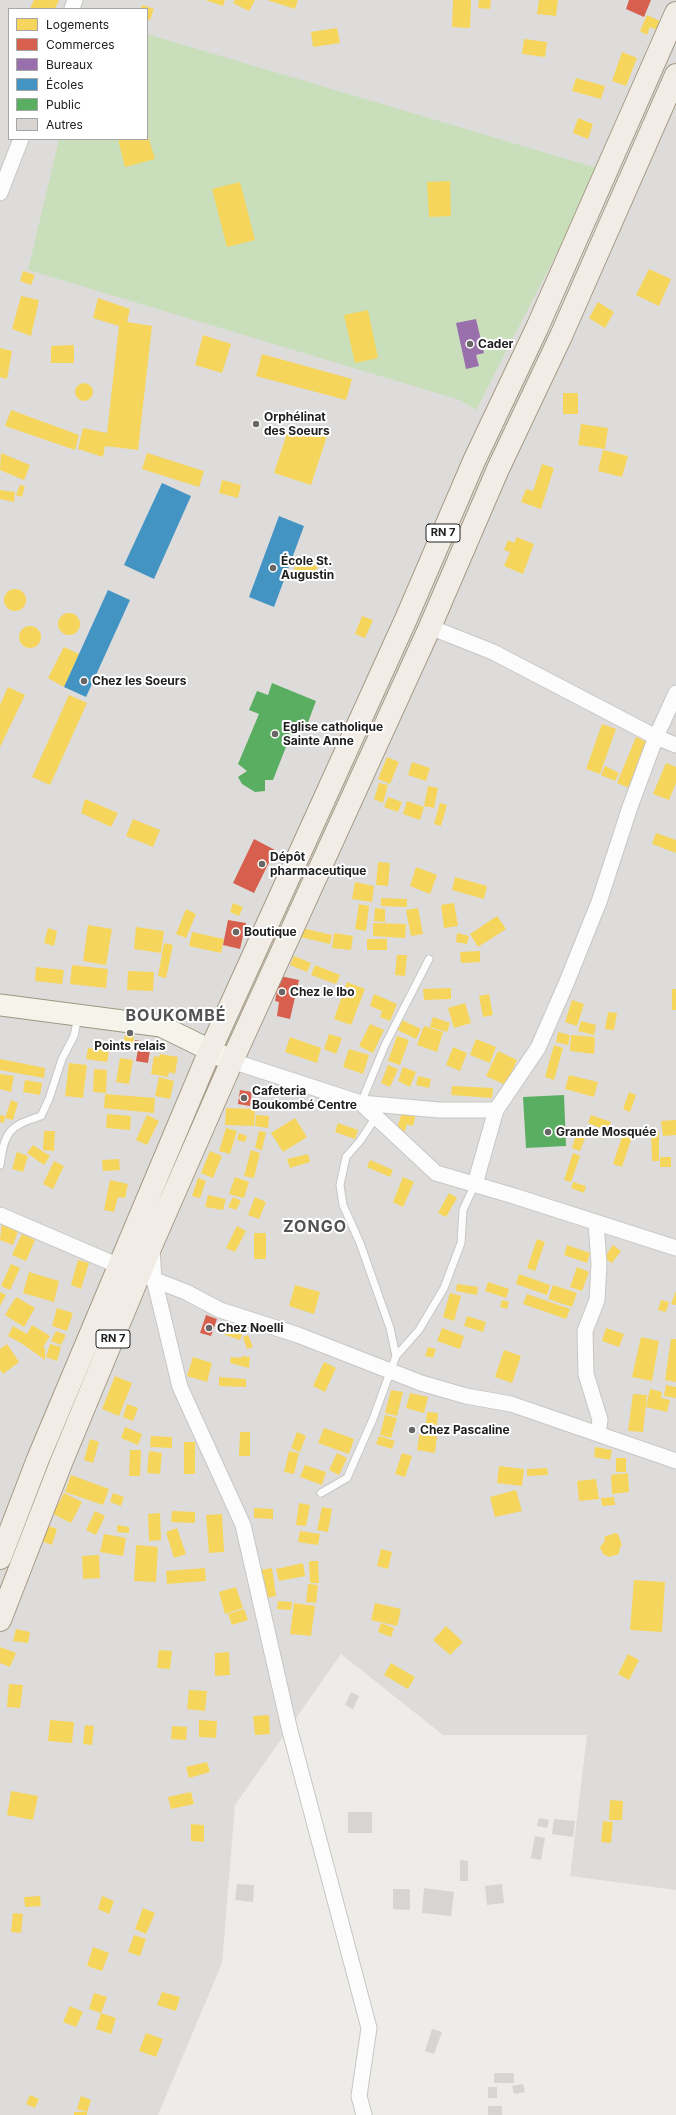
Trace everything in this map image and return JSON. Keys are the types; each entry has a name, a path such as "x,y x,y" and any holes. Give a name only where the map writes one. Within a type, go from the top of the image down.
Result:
{"main road":[{"name":"RN 7","path":"0,1558 38,1459 211,1050 406,619 474,461 537,328 676,13"},
{"name":"RN 7","path":"0,1620 61,1463 147,1277 151,1246 232,1061 430,627 498,469 561,336 676,75"},
{"path":"0,1005 161,1026 232,1061"}],"street":[{"path":"0,194 21,140"},
{"path":"430,627 493,652 656,737 676,745"},
{"path":"475,1184 496,1110 538,1048 566,984 599,902 630,807 656,737 676,693"},
{"path":"232,1061 362,1103 439,1110 496,1110"},
{"path":"362,1103 436,1173 676,1248"},
{"path":"0,1215 119,1266"},
{"path":"596,1222 599,1264 597,1300 585,1331 586,1374 600,1420 598,1434"},
{"path":"147,1277 186,1292 220,1310 298,1335 391,1371 466,1396 512,1404 676,1461"},
{"path":"147,1277 180,1387 243,1525 289,1727 369,2028 359,2096 364,2115"}],"lane":[{"path":"362,1103 385,1045 429,959"},
{"path":"0,1165 3,1142 18,1123 41,1116 49,1100 62,1059 74,1036 79,1015"},
{"path":"376,1117 360,1141 346,1157 340,1185 343,1205 360,1243 390,1328 396,1356"},
{"path":"321,1493 347,1478 373,1419 396,1356 419,1330 444,1288 461,1242 463,1210 475,1184"}],"shaded area":[{"path":"0,0 676,0 676,1890 570,1876 587,1735 443,1735 341,1654 235,1805 222,1963 158,2115 0,2115"}],"green space":[{"path":"148,34 600,169 476,410 460,400 28,270 59,140 148,140"}],"building: Logements":[{"path":"34,0 59,0 55,8 30,8"},
{"path":"205,0 225,0 223,6"},
{"path":"235,0 255,0 249,11 233,3"},
{"path":"267,0 298,0 295,9"},
{"path":"453,0 471,0 470,28 452,27"},
{"path":"479,0 491,0 490,9 478,8"},
{"path":"539,0 558,0 556,16 537,14"},
{"path":"142,5 154,9 150,20 148,19 148,8 141,8"},
{"path":"647,15 664,23 660,31 650,27 647,35 640,31"},
{"path":"337,28 340,43 313,47 311,32"},
{"path":"524,39 547,42 545,57 522,54"},
{"path":"622,52 637,58 626,86 612,81"},
{"path":"576,78 605,86 601,99 572,91"},
{"path":"578,118 593,124 588,139 573,133"},
{"path":"148,136 155,159 125,167 118,140 148,140"},
{"path":"450,181 451,216 429,217 427,182"},
{"path":"240,182 255,240 227,247 212,189"},
{"path":"649,269 671,279 659,306 636,295"},
{"path":"23,271 35,275 31,285 20,281"},
{"path":"21,296 39,300 31,336 12,329"},
{"path":"98,298 130,309 127,322 152,326 138,450 105,446 103,457 78,449 83,428 107,433 119,326 93,318"},
{"path":"598,302 614,312 605,328 589,318"},
{"path":"368,310 378,358 355,363 344,315"},
{"path":"203,335 231,344 222,373 195,365"},
{"path":"74,345 74,363 51,363 51,346"},
{"path":"0,348 12,351 7,379 0,377"},
{"path":"262,354 352,379 346,400 256,376"},
{"path":"84,383 90,386 93,392 90,398 84,401 78,398 75,392 78,386"},
{"path":"563,393 578,393 578,414 563,414"},
{"path":"11,410 79,435 75,450 5,426"},
{"path":"290,424 327,436 311,485 274,473"},
{"path":"581,424 608,428 605,449 578,445"},
{"path":"603,450 628,456 622,477 598,471"},
{"path":"1,453 30,465 24,480 0,470"},
{"path":"147,453 204,471 199,487 142,469"},
{"path":"542,464 554,468 541,509 521,502 526,489 533,491"},
{"path":"222,480 241,485 238,498 219,493"},
{"path":"20,485 25,486 22,497 16,495"},
{"path":"0,490 15,492 14,502 0,499"},
{"path":"517,537 534,544 523,574 504,566 510,552 504,550 508,540 514,543"},
{"path":"298,559 318,566 313,580 293,573"},
{"path":"15,589 19,590 25,596 25,604 19,610 15,611 11,610 5,604 4,600 5,596 11,590"},
{"path":"69,613 73,614 79,620 79,628 73,634 69,635 65,634 59,628 58,624 59,620 65,614"},
{"path":"362,616 373,620 365,638 355,634"},
{"path":"30,626 38,629 41,637 38,645 30,648 22,645 19,637 22,629"},
{"path":"64,647 79,654 64,687 48,678"},
{"path":"8,687 25,695 0,747 0,705"},
{"path":"69,695 87,703 50,785 32,777"},
{"path":"602,724 616,729 600,774 586,769"},
{"path":"636,737 649,743 630,788 617,783"},
{"path":"387,757 399,762 390,784 378,779"},
{"path":"412,762 430,768 426,781 408,775"},
{"path":"666,763 676,767 676,783 669,800 653,794"},
{"path":"605,766 619,773 615,781 601,775"},
{"path":"379,783 388,785 383,803 374,799"},
{"path":"428,786 438,788 434,808 424,806"},
{"path":"388,797 402,802 398,812 384,807"},
{"path":"85,799 118,813 111,827 81,813"},
{"path":"407,801 424,807 420,820 403,814"},
{"path":"440,803 447,805 441,826 434,824"},
{"path":"133,819 160,830 153,847 126,836"},
{"path":"656,833 676,840 676,853 652,844"},
{"path":"378,862 390,863 388,886 376,885"},
{"path":"416,867 437,875 430,894 410,886"},
{"path":"455,877 487,886 484,899 452,890"},
{"path":"355,882 374,886 372,902 352,899"},
{"path":"381,898 407,899 407,907 381,906"},
{"path":"233,903 243,907 239,916 230,912"},
{"path":"454,903 458,926 444,928 441,905"},
{"path":"359,904 369,906 366,931 355,929"},
{"path":"375,908 385,909 385,922 374,921"},
{"path":"418,908 423,934 411,936 406,910"},
{"path":"186,909 196,914 186,938 176,934"},
{"path":"497,916 506,929 478,947 470,934"},
{"path":"373,923 406,924 405,938 373,936"},
{"path":"88,925 112,929 106,965 83,961"},
{"path":"136,927 164,931 161,953 134,949"},
{"path":"48,928 57,931 54,946 44,943"},
{"path":"302,928 332,935 330,944 300,937"},
{"path":"192,932 224,939 221,953 189,946"},
{"path":"334,933 353,936 351,950 332,948"},
{"path":"457,933 469,936 467,944 456,942"},
{"path":"367,939 387,939 387,950 367,950"},
{"path":"164,943 173,945 166,978 158,976"},
{"path":"480,951 480,962 461,963 460,952"},
{"path":"397,955 407,955 405,976 395,975"},
{"path":"294,956 311,963 307,972 290,965"},
{"path":"72,965 108,969 106,988 70,984"},
{"path":"315,965 340,975 336,984 311,975"},
{"path":"36,967 64,970 62,984 35,981"},
{"path":"128,971 154,972 153,991 127,990"},
{"path":"347,982 365,989 351,1025 334,1019"},
{"path":"451,988 451,999 424,1000 423,989"},
{"path":"672,989 676,989 676,1010 672,1010"},
{"path":"374,994 397,1004 390,1021 380,1017 382,1011 370,1006"},
{"path":"489,994 493,1015 483,1017 479,996"},
{"path":"572,1000 584,1004 577,1026 565,1022"},
{"path":"465,1003 471,1023 454,1028 448,1008"},
{"path":"608,1012 617,1013 614,1030 605,1029"},
{"path":"433,1017 450,1023 447,1032 430,1027"},
{"path":"402,1020 421,1029 416,1039 398,1030"},
{"path":"581,1021 596,1025 594,1035 578,1031"},
{"path":"370,1024 384,1030 373,1053 359,1046"},
{"path":"424,1026 443,1032 437,1052 417,1045"},
{"path":"558,1032 570,1035 568,1045 556,1042"},
{"path":"329,1034 342,1038 336,1054 324,1049"},
{"path":"125,1035 134,1036 132,1050 122,1049"},
{"path":"571,1035 595,1037 594,1054 570,1051"},
{"path":"397,1036 409,1040 400,1065 388,1061"},
{"path":"290,1037 321,1048 317,1063 285,1052"},
{"path":"476,1039 496,1047 490,1063 470,1055"},
{"path":"554,1045 563,1048 554,1080 545,1077"},
{"path":"453,1047 467,1053 460,1071 446,1065"},
{"path":"88,1048 109,1051 107,1062 86,1059"},
{"path":"349,1049 369,1055 363,1074 343,1067"},
{"path":"498,1051 517,1060 506,1085 486,1076"},
{"path":"160,1054 178,1057 175,1074 169,1072 168,1077 151,1074 154,1056 159,1057"},
{"path":"120,1058 133,1060 129,1084 116,1082"},
{"path":"0,1059 45,1068 44,1078 0,1070"},
{"path":"69,1063 87,1065 83,1098 65,1096"},
{"path":"388,1065 398,1069 390,1087 381,1083"},
{"path":"403,1067 416,1072 410,1087 398,1081"},
{"path":"94,1069 107,1070 106,1093 93,1092"},
{"path":"0,1074 14,1076 11,1092 0,1089"},
{"path":"569,1075 598,1082 594,1097 565,1089"},
{"path":"418,1076 431,1079 429,1088 416,1085"},
{"path":"159,1077 174,1081 170,1099 155,1096"},
{"path":"25,1080 42,1083 40,1095 23,1092"},
{"path":"452,1086 493,1088 492,1098 451,1095"},
{"path":"629,1092 636,1095 630,1112 623,1109"},
{"path":"105,1094 155,1098 154,1113 104,1108"},
{"path":"11,1100 18,1103 13,1120 5,1118"},
{"path":"226,1108 255,1109 254,1126 225,1125"},
{"path":"403,1110 416,1114 413,1126 407,1124 404,1133 396,1131"},
{"path":"107,1114 131,1116 130,1130 106,1128"},
{"path":"0,1115 5,1116 4,1123 0,1122"},
{"path":"147,1115 159,1121 147,1145 136,1140"},
{"path":"256,1115 269,1116 268,1128 255,1126"},
{"path":"591,1115 611,1122 608,1131 588,1123"},
{"path":"295,1118 307,1137 283,1152 271,1133"},
{"path":"676,1120 676,1135 663,1136 661,1121"},
{"path":"338,1123 358,1130 355,1139 335,1132"},
{"path":"226,1128 237,1131 230,1154 219,1151"},
{"path":"625,1128 634,1131 622,1167 613,1164"},
{"path":"44,1131 55,1131 54,1151 43,1150"},
{"path":"259,1131 266,1132 262,1150 255,1148"},
{"path":"651,1131 659,1131 659,1161 652,1161"},
{"path":"239,1133 247,1136 245,1142 237,1140"},
{"path":"576,1135 585,1138 580,1151 572,1148"},
{"path":"33,1145 50,1156 44,1165 27,1153"},
{"path":"251,1150 260,1153 254,1178 244,1176"},
{"path":"210,1151 222,1156 213,1178 201,1173"},
{"path":"17,1152 28,1156 23,1172 12,1169"},
{"path":"573,1153 580,1156 571,1182 564,1180"},
{"path":"308,1154 310,1162 290,1168 287,1159"},
{"path":"660,1157 671,1157 671,1167 660,1167"},
{"path":"119,1159 120,1170 103,1171 102,1160"},
{"path":"370,1160 393,1170 390,1177 367,1167"},
{"path":"54,1161 64,1166 53,1189 43,1184"},
{"path":"235,1177 249,1182 244,1198 229,1194"},
{"path":"403,1177 414,1182 403,1207 393,1202"},
{"path":"198,1178 206,1181 200,1198 192,1196"},
{"path":"110,1180 128,1184 125,1198 118,1197 114,1212 104,1210"},
{"path":"573,1182 586,1186 584,1193 571,1188"},
{"path":"449,1193 457,1198 446,1217 438,1213"},
{"path":"208,1195 226,1199 223,1210 205,1207"},
{"path":"233,1197 241,1201 236,1210 228,1207"},
{"path":"255,1197 266,1202 259,1219 248,1215"},
{"path":"2,1224 18,1231 13,1245 0,1240"},
{"path":"237,1226 246,1231 235,1252 226,1248"},
{"path":"254,1233 266,1233 266,1259 254,1259"},
{"path":"22,1234 35,1240 26,1261 12,1255"},
{"path":"537,1239 545,1242 535,1271 527,1268"},
{"path":"567,1245 590,1253 587,1263 564,1255"},
{"path":"613,1245 621,1251 612,1263 604,1258"},
{"path":"78,1260 89,1263 81,1289 71,1285"},
{"path":"11,1264 20,1268 10,1290 1,1286"},
{"path":"577,1267 589,1272 582,1291 570,1287"},
{"path":"29,1272 59,1281 54,1302 23,1293"},
{"path":"519,1274 550,1285 547,1295 516,1284"},
{"path":"488,1282 509,1289 506,1298 485,1291"},
{"path":"457,1284 478,1287 477,1295 456,1291"},
{"path":"295,1285 320,1292 314,1314 289,1306"},
{"path":"553,1285 577,1293 572,1307 548,1299"},
{"path":"676,1291 676,1305 671,1304"},
{"path":"0,1292 6,1295 0,1306"},
{"path":"450,1293 461,1296 454,1321 443,1317"},
{"path":"527,1294 570,1309 566,1319 523,1304"},
{"path":"16,1297 35,1308 24,1327 5,1315"},
{"path":"502,1300 509,1302 507,1309 500,1307"},
{"path":"661,1300 669,1302 666,1312 658,1310"},
{"path":"57,1308 73,1313 67,1331 52,1326"},
{"path":"467,1316 486,1322 483,1332 464,1326"},
{"path":"228,1322 244,1329 240,1340 223,1334"},
{"path":"32,1325 50,1336 43,1347 45,1349 45,1360 21,1343 8,1336 13,1326 27,1334"},
{"path":"442,1328 464,1336 460,1349 437,1341"},
{"path":"606,1328 624,1334 619,1347 602,1341"},
{"path":"56,1331 66,1335 61,1345 51,1341"},
{"path":"248,1335 253,1347 247,1349 243,1337"},
{"path":"641,1337 659,1341 652,1381 632,1377"},
{"path":"671,1339 676,1339 676,1382 665,1380"},
{"path":"7,1344 19,1362 3,1374 0,1370 0,1349"},
{"path":"50,1344 61,1347 57,1361 46,1357"},
{"path":"428,1347 436,1349 433,1358 425,1356"},
{"path":"504,1350 521,1356 512,1383 495,1377"},
{"path":"242,1356 250,1357 249,1368 230,1363 231,1357 241,1358"},
{"path":"193,1357 212,1363 207,1382 187,1376"},
{"path":"324,1362 336,1368 325,1392 313,1386"},
{"path":"115,1376 132,1383 119,1416 102,1409"},
{"path":"219,1377 246,1379 246,1387 219,1386"},
{"path":"666,1385 676,1387 676,1398 664,1396"},
{"path":"650,1389 662,1392 661,1398 670,1400 667,1412 646,1407"},
{"path":"391,1390 403,1392 397,1416 385,1413"},
{"path":"410,1393 428,1397 424,1413 406,1408"},
{"path":"633,1394 647,1395 643,1432 628,1431"},
{"path":"127,1404 138,1408 133,1421 123,1417"},
{"path":"427,1412 438,1413 437,1425 426,1423"},
{"path":"385,1415 397,1418 391,1438 380,1435"},
{"path":"421,1424 438,1427 435,1453 417,1450"},
{"path":"125,1427 142,1434 138,1445 121,1438"},
{"path":"324,1428 354,1439 349,1454 318,1443"},
{"path":"240,1432 250,1432 250,1456 239,1456"},
{"path":"297,1432 306,1436 300,1452 291,1448"},
{"path":"151,1436 172,1437 172,1448 150,1447"},
{"path":"379,1436 395,1441 392,1449 376,1444"},
{"path":"90,1439 99,1442 93,1463 84,1460"},
{"path":"184,1442 195,1442 195,1474 184,1474"},
{"path":"595,1447 612,1450 610,1460 594,1457"},
{"path":"130,1450 141,1450 140,1476 129,1476"},
{"path":"149,1451 162,1453 160,1474 147,1473"},
{"path":"289,1451 299,1453 294,1474 284,1472"},
{"path":"337,1453 347,1458 339,1475 329,1470"},
{"path":"402,1453 412,1456 405,1477 395,1474"},
{"path":"616,1458 626,1458 626,1472 616,1472"},
{"path":"305,1465 326,1472 322,1485 300,1477"},
{"path":"499,1466 524,1469 522,1486 497,1483"},
{"path":"547,1468 548,1475 527,1476 527,1469"},
{"path":"628,1473 629,1492 612,1494 611,1475"},
{"path":"71,1475 109,1489 103,1505 65,1492"},
{"path":"596,1479 599,1499 579,1501 577,1481"},
{"path":"516,1490 522,1511 495,1517 490,1497"},
{"path":"64,1493 82,1502 71,1523 53,1514"},
{"path":"113,1493 124,1497 121,1506 110,1502"},
{"path":"614,1497 615,1505 602,1506 601,1498"},
{"path":"299,1503 310,1505 306,1526 296,1525"},
{"path":"322,1507 332,1509 328,1532 317,1530"},
{"path":"254,1508 273,1509 273,1519 254,1518"},
{"path":"95,1511 105,1516 96,1535 86,1530"},
{"path":"172,1511 195,1512 195,1523 171,1522"},
{"path":"160,1513 161,1540 149,1541 148,1514"},
{"path":"222,1514 224,1552 209,1553 206,1515"},
{"path":"46,1525 57,1529 52,1545 41,1541"},
{"path":"117,1525 129,1527 129,1533 117,1532"},
{"path":"177,1528 186,1554 174,1558 166,1532"},
{"path":"300,1531 320,1534 318,1545 298,1542"},
{"path":"615,1533 618,1534 622,1545 620,1547 619,1554 609,1557 603,1554 600,1547 605,1541 604,1537"},
{"path":"104,1534 126,1538 123,1556 100,1552"},
{"path":"136,1545 158,1547 156,1582 134,1581"},
{"path":"381,1549 392,1552 388,1569 377,1566"},
{"path":"99,1555 100,1578 83,1579 82,1556"},
{"path":"309,1561 318,1561 319,1583 310,1583"},
{"path":"303,1563 305,1576 279,1581 276,1569"},
{"path":"205,1568 206,1581 167,1584 166,1571"},
{"path":"272,1568 276,1596 265,1598 260,1570"},
{"path":"634,1580 665,1582 662,1632 630,1630"},
{"path":"308,1584 318,1585 316,1603 306,1602"},
{"path":"236,1587 243,1608 225,1614 219,1592"},
{"path":"278,1601 292,1602 291,1610 277,1609"},
{"path":"294,1603 315,1606 311,1636 290,1634"},
{"path":"375,1603 401,1609 397,1626 371,1620"},
{"path":"244,1609 248,1620 232,1625 228,1614"},
{"path":"381,1623 394,1628 391,1637 378,1632"},
{"path":"446,1626 463,1642 450,1655 433,1640"},
{"path":"16,1629 30,1632 28,1643 13,1641"},
{"path":"0,1647 16,1653 10,1667 0,1663"},
{"path":"159,1650 172,1651 170,1669 157,1668"},
{"path":"229,1652 230,1675 215,1676 215,1653"},
{"path":"628,1654 639,1660 629,1680 618,1674"},
{"path":"391,1663 415,1677 408,1689 384,1675"},
{"path":"9,1684 23,1685 20,1708 7,1707"},
{"path":"189,1690 207,1691 205,1711 187,1709"},
{"path":"269,1715 270,1734 255,1735 253,1716"},
{"path":"50,1720 74,1722 72,1743 48,1741"},
{"path":"199,1720 217,1721 216,1738 199,1737"},
{"path":"85,1725 94,1726 92,1745 83,1744"},
{"path":"172,1726 187,1727 186,1740 171,1739"},
{"path":"207,1762 210,1772 189,1778 186,1767"},
{"path":"11,1791 38,1796 33,1820 7,1815"},
{"path":"191,1792 194,1804 171,1809 168,1797"},
{"path":"610,1800 623,1801 622,1820 609,1820"},
{"path":"603,1821 613,1822 611,1843 601,1842"},
{"path":"191,1824 204,1825 204,1842 191,1841"},
{"path":"40,1896 41,1906 25,1907 24,1897"},
{"path":"102,1896 114,1901 109,1914 98,1909"},
{"path":"143,1908 155,1913 146,1934 135,1929"},
{"path":"13,1913 23,1914 21,1933 11,1932"},
{"path":"134,1935 146,1939 140,1956 128,1952"},
{"path":"93,1947 109,1953 102,1971 87,1966"},
{"path":"162,1992 180,1997 176,2011 157,2005"},
{"path":"94,1993 107,1997 101,2013 89,2009"},
{"path":"70,2006 83,2012 76,2027 63,2022"},
{"path":"101,2013 116,2018 111,2034 96,2029"},
{"path":"146,2033 163,2039 156,2057 139,2051"},
{"path":"30,2095 39,2099 35,2108 26,2104"},
{"path":"81,2096 91,2100 87,2112 77,2109"},
{"path":"74,2112 87,2112 87,2115 74,2115"}],"building: Commerces":[{"path":"629,0 651,0 644,17 626,9"},
{"path":"254,839 275,850 254,893 233,883"},
{"path":"228,920 246,923 240,949 223,945"},
{"path":"280,976 299,980 290,1019 277,1016 279,1002 275,1001"},
{"path":"135,1040 151,1043 148,1063 136,1061 138,1049 134,1049"},
{"path":"240,1090 252,1092 250,1106 238,1104"},
{"path":"206,1315 217,1319 211,1336 200,1333"}],"building: Bureaux":[{"path":"476,319 484,353 476,355 479,366 466,369 456,323"}],"building: Écoles":[{"path":"162,483 191,496 154,579 124,565"},
{"path":"279,516 304,526 274,607 249,597"},
{"path":"108,590 130,600 86,697 64,687"}],"building: Public":[{"path":"272,683 316,701 304,733 293,729 273,780 265,780 265,791 255,792 242,784 238,777 247,771 238,764 259,714 249,710 257,691 268,695"},
{"path":"564,1095 566,1146 526,1148 523,1097"}],"building: Autres":[{"path":"351,1692 359,1696 353,1709 345,1705"},
{"path":"348,1812 372,1812 372,1833 348,1833"},
{"path":"539,1818 549,1820 547,1828 537,1826"},
{"path":"554,1819 575,1821 573,1837 552,1834"},
{"path":"535,1836 545,1838 541,1860 531,1858"},
{"path":"460,1860 468,1861 468,1881 460,1881"},
{"path":"237,1884 254,1885 253,1902 235,1900"},
{"path":"502,1884 504,1903 487,1905 485,1886"},
{"path":"424,1888 454,1892 451,1916 422,1913"},
{"path":"393,1889 410,1889 410,1910 393,1909"},
{"path":"432,2029 442,2032 434,2054 425,2051"},
{"path":"494,2073 514,2073 514,2083 494,2083"},
{"path":"523,2084 525,2092 514,2094 512,2086"},
{"path":"488,2087 497,2087 497,2098 488,2098"},
{"path":"488,2106 502,2106 502,2115 488,2115"}],"place":[{"name":"Cader","path":"470,344"},
{"name":"Orphélinat des Soeurs","path":"256,424"},
{"name":"École St. Augustin","path":"273,568"},
{"name":"Chez les Soeurs","path":"84,681"},
{"name":"Eglise catholique Sainte Anne","path":"275,734"},
{"name":"Dépôt pharmaceutique","path":"262,864"},
{"name":"Boutique","path":"236,932"},
{"name":"Chez le Ibo","path":"282,992"},
{"name":"Points relais","path":"130,1033"},
{"name":"Cafeteria Boukombé Centre","path":"244,1098"},
{"name":"Grande Mosquée","path":"548,1132"},
{"name":"Chez Noelli","path":"209,1328"},
{"name":"Chez Pascaline","path":"412,1430"}],"district":[{"name":"BOUKOMBÉ","path":"176,1016"},
{"name":"ZONGO","path":"315,1227"}]}
